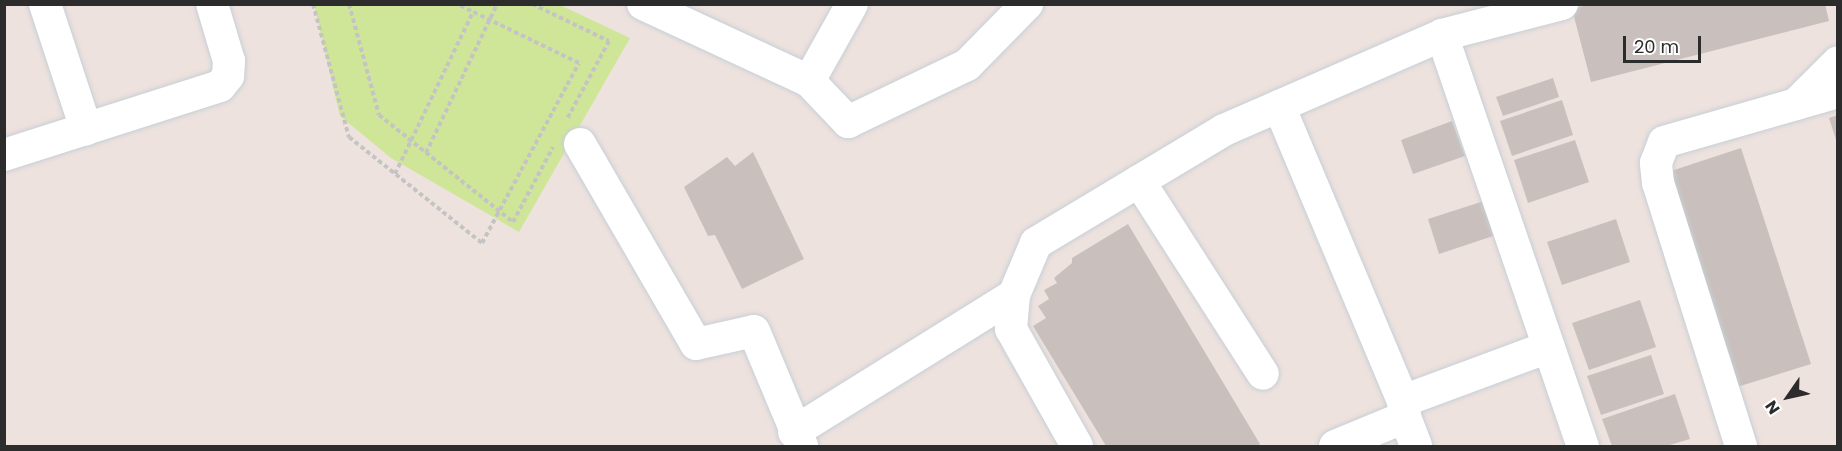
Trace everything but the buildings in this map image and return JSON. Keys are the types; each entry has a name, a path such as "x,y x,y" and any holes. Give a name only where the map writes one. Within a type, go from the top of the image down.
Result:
{"street":[{"path":"45,4 86,129"},
{"path":"4,155 220,86 228,76 229,61 212,4"},
{"path":"643,4 809,81 848,122 967,65 1027,4"},
{"path":"809,81 852,4"},
{"path":"1077,447 1011,329 1014,295 1036,243 1224,130 1442,34 1517,10 1562,4"},
{"path":"1442,34 1583,447"},
{"path":"1794,105 1838,62"},
{"path":"1741,447 1658,183 1656,163 1664,142 1838,92"},
{"path":"1278,106 1404,409 1416,447"},
{"path":"567,136 696,344 754,331 798,439 1014,295"},
{"path":"1139,181 1263,374"},
{"path":"1335,447 1404,409 1548,347"}],"path":[{"path":"313,4 349,136 482,243 579,63 457,4"},
{"path":"349,4 379,115 513,222 567,136 609,41 532,4"},
{"path":"426,153 497,4"},
{"path":"395,174 473,12"}],"green space":[{"path":"314,5 560,5 630,38 519,232 391,158 340,116"}]}
